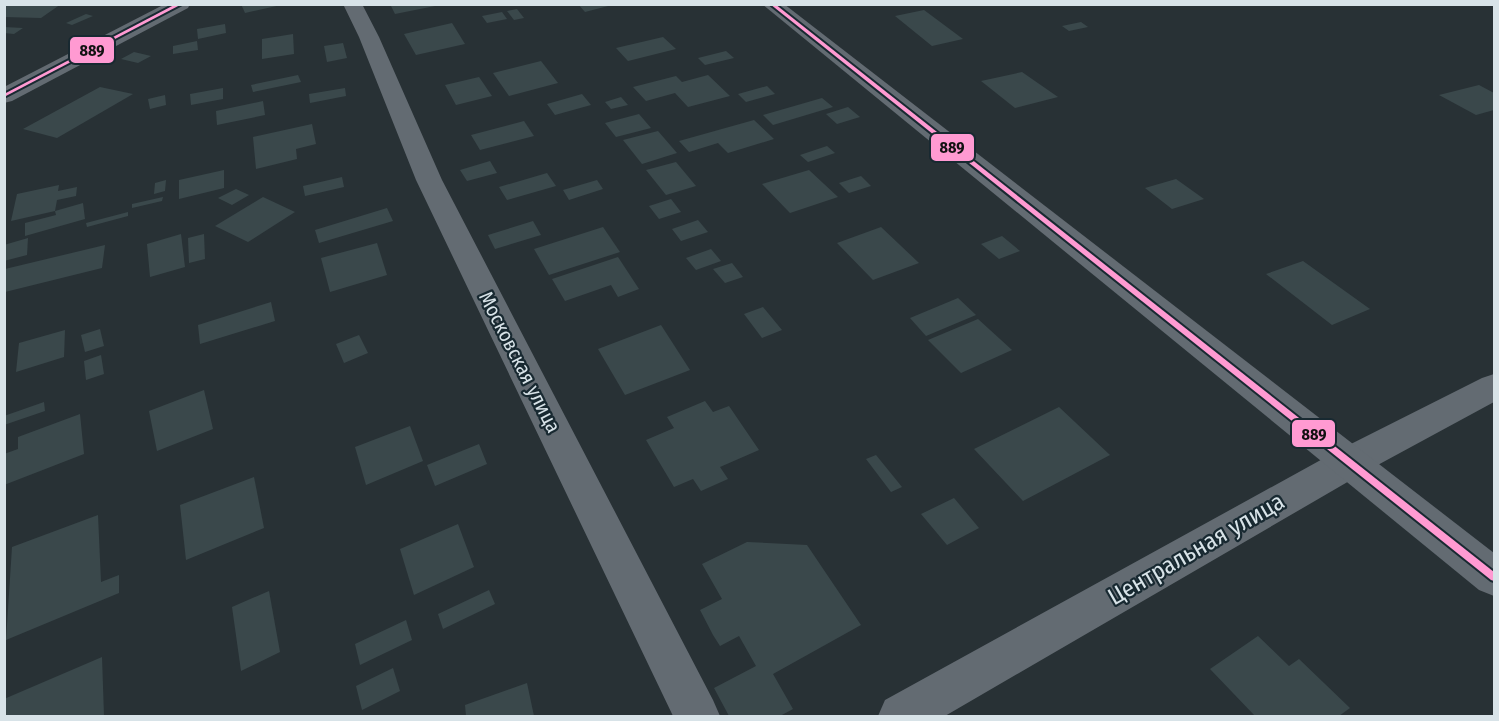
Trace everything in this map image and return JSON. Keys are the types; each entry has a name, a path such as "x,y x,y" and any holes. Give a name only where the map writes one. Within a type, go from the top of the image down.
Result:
{"street":[{"path":"4,96 181,4"},
{"name":"Московская улица","path":"352,4 369,37 429,180 697,717"},
{"path":"771,4 1494,577"},
{"name":"Центральная улица","path":"901,717 1350,462 1494,387"}],"building":[{"path":"5,4 61,4 41,18 4,17"},
{"path":"241,4 281,4 281,5 245,13"},
{"path":"390,4 435,4 435,6 395,14"},
{"path":"578,4 612,4 612,5 585,12"},
{"path":"517,9 524,18 514,20 507,11"},
{"path":"924,10 963,39 932,46 895,16"},
{"path":"502,12 507,19 487,23 482,16"},
{"path":"86,14 93,16 72,25 66,23"},
{"path":"1081,22 1088,27 1069,31 1062,26"},
{"path":"452,23 465,44 416,55 404,34"},
{"path":"225,24 226,33 198,39 197,29"},
{"path":"4,27 23,28 14,34 4,33"},
{"path":"293,34 294,54 262,59 262,39"},
{"path":"663,37 676,49 628,61 616,48"},
{"path":"197,41 198,50 173,54 173,46"},
{"path":"343,43 347,58 327,62 324,46"},
{"path":"726,51 734,58 705,65 698,58"},
{"path":"134,52 151,56 138,63 121,59"},
{"path":"541,61 558,83 509,96 493,73"},
{"path":"1022,72 1058,97 1015,108 981,81"},
{"path":"298,75 301,82 253,92 251,85"},
{"path":"708,75 730,96 688,107 675,93 646,101 633,87 676,76 682,82"},
{"path":"479,77 492,96 456,105 445,85"},
{"path":"1479,85 1494,93 1494,110 1476,115 1439,95"},
{"path":"767,86 775,94 746,102 738,94"},
{"path":"100,87 133,94 57,138 23,129"},
{"path":"223,88 223,99 191,105 190,94"},
{"path":"345,88 346,96 310,103 309,94"},
{"path":"582,94 591,105 555,115 547,104"},
{"path":"165,95 166,105 150,109 148,99"},
{"path":"621,97 628,105 611,109 605,102"},
{"path":"822,98 833,107 773,125 763,115"},
{"path":"263,101 265,115 217,125 216,111"},
{"path":"848,107 860,117 837,124 826,114"},
{"path":"639,114 651,128 616,137 605,123"},
{"path":"754,120 774,139 728,153 718,143 689,152 679,141"},
{"path":"524,121 534,136 480,150 471,135"},
{"path":"312,124 316,144 296,149 297,159 256,169 253,137"},
{"path":"658,131 677,153 642,164 623,140"},
{"path":"827,146 835,153 808,162 800,155"},
{"path":"490,161 497,173 467,181 460,170"},
{"path":"676,162 696,186 666,195 646,170"},
{"path":"224,170 224,188 179,199 179,180"},
{"path":"809,170 838,197 790,213 762,184"},
{"path":"547,173 556,186 507,200 499,187"},
{"path":"861,176 871,186 849,193 839,183"},
{"path":"342,177 344,187 305,196 303,186"},
{"path":"1176,179 1204,199 1172,209 1145,188"},
{"path":"166,180 165,191 154,194 155,183"},
{"path":"597,180 603,189 569,200 563,190"},
{"path":"59,185 58,191 77,187 76,196 57,200 55,211 11,221 17,194"},
{"path":"236,189 249,195 232,205 218,198"},
{"path":"163,197 162,201 132,208 132,204"},
{"path":"263,197 295,212 248,242 215,226"},
{"path":"671,199 681,212 659,219 649,206"},
{"path":"83,203 85,219 25,236 25,223 56,215 55,211"},
{"path":"387,208 393,221 319,243 315,230"},
{"path":"128,212 128,216 87,227 86,223"},
{"path":"698,220 708,232 681,241 672,229"},
{"path":"533,221 541,235 495,249 488,235"},
{"path":"603,227 620,252 549,275 534,249"},
{"path":"881,227 919,263 873,280 837,243"},
{"path":"181,234 185,267 150,277 147,244"},
{"path":"204,234 205,259 189,263 188,238"},
{"path":"1002,236 1020,251 999,259 981,244"},
{"path":"28,238 27,255 4,261 4,245"},
{"path":"377,243 387,275 330,292 321,258"},
{"path":"105,245 102,268 5,292 5,269"},
{"path":"711,249 721,261 696,270 686,258"},
{"path":"618,257 639,289 618,297 611,285 565,301 552,279"},
{"path":"1303,261 1370,309 1332,325 1266,274"},
{"path":"732,263 743,277 725,283 713,269"},
{"path":"958,298 976,315 926,336 910,318"},
{"path":"271,302 275,321 200,344 198,325"},
{"path":"763,307 782,330 762,338 744,314"},
{"path":"978,319 1012,350 961,373 928,340"},
{"path":"661,325 690,370 625,395 598,349"},
{"path":"100,329 104,346 85,352 81,335"},
{"path":"65,330 64,357 16,372 19,343"},
{"path":"359,335 368,353 344,363 336,344"},
{"path":"101,355 104,374 86,380 84,361"},
{"path":"204,390 213,429 157,451 149,411"},
{"path":"705,401 713,412 729,406 759,450 720,467 728,479 701,491 693,479 674,487 646,440 674,428 667,417"},
{"path":"44,402 45,411 4,425 4,416"},
{"path":"1059,407 1110,455 1023,501 974,449"},
{"path":"80,414 84,454 4,485 4,454 18,449 18,437"},
{"path":"410,426 423,461 366,485 355,447"},
{"path":"479,444 487,464 435,486 427,465"},
{"path":"876,455 902,487 891,492 866,459"},
{"path":"254,477 264,528 186,560 180,505"},
{"path":"954,498 979,528 947,545 921,514"},
{"path":"98,515 101,582 119,575 119,593 6,640 12,547"},
{"path":"458,524 474,567 414,595 400,549"},
{"path":"747,542 807,545 861,625 773,674 793,709 780,716 729,716 714,688 756,666 739,636 720,646 713,635 700,610 722,599 702,564"},
{"path":"489,590 495,604 443,629 438,614"},
{"path":"269,591 280,652 241,671 232,607"},
{"path":"406,620 412,640 360,665 355,644"},
{"path":"1258,636 1289,666 1299,659 1350,708 1339,716 1255,716 1210,669"},
{"path":"102,657 104,716 4,716 4,699"},
{"path":"393,668 400,691 362,710 356,686"},
{"path":"527,683 534,716 466,716 465,705"}],"transit line":[{"name":"889","path":"4,96 180,4"},
{"name":"889","path":"772,4 1494,577"}]}
